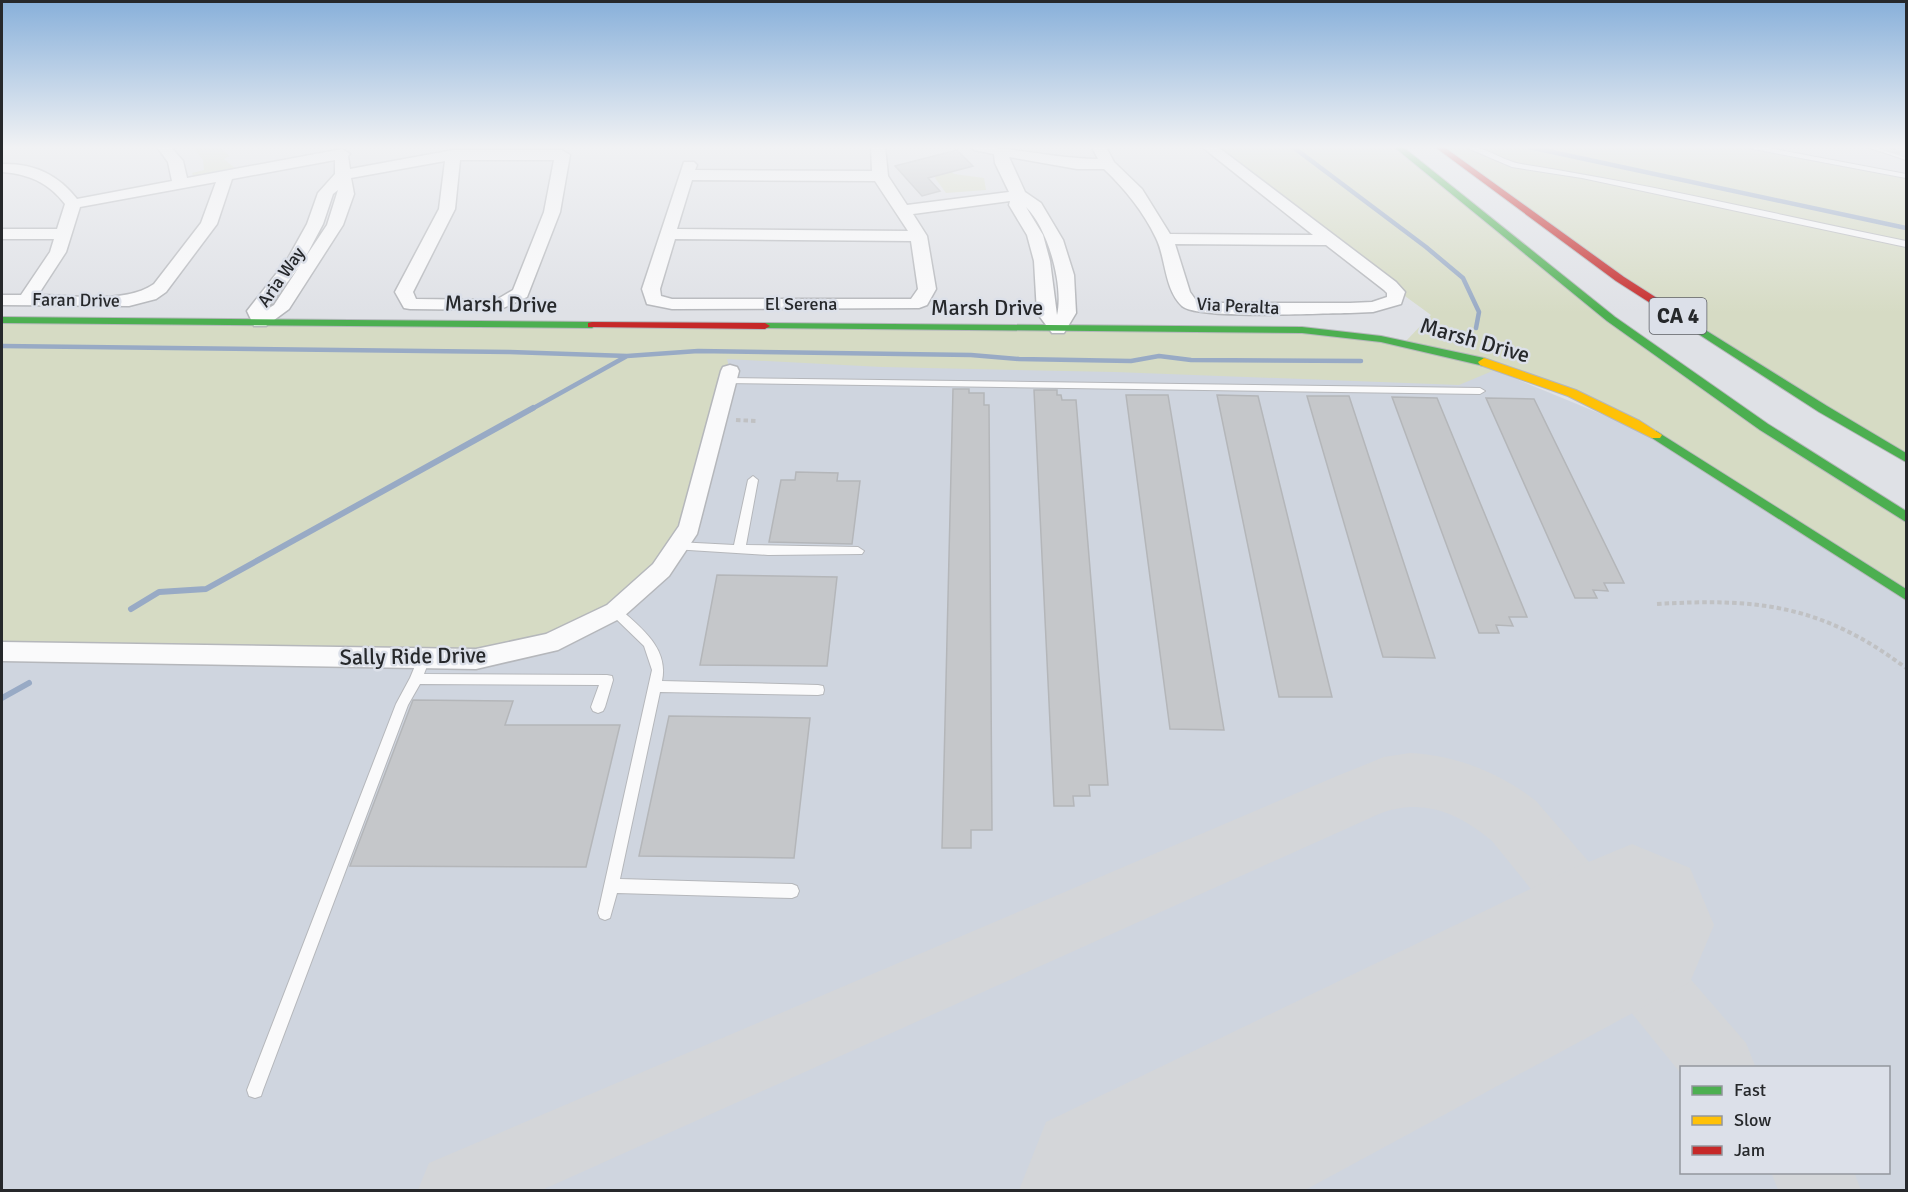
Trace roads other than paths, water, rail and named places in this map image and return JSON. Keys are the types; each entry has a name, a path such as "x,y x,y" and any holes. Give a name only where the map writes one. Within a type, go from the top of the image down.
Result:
{"main road":[{"path":"1449,203 1485,232 1526,251"},
{"name":"CA 4","path":"1466,203 1611,319 1718,396 1866,494 1906,517"},
{"name":"CA 4","path":"1515,203 1620,279 1823,409 1906,458"},
{"name":"Marsh Drive","path":"2,320 1345,332 1451,352 1502,367 1555,386 1610,410 1669,442 1906,595"}],"street":[{"path":"26,300 50,267 64,234 73,204 80,203"},
{"name":"Faran Drive","path":"2,300 129,301 150,295 160,288 209,224 216,203"},
{"name":"Aria Way","path":"260,322 280,309 334,225 343,203"},
{"path":"448,203 447,209 404,292 410,304 499,305 521,293 553,203"},
{"name":"El Serena","path":"678,203 650,296 653,300 672,304 913,303 921,301 927,289 919,236 896,203"},
{"path":"901,212 966,203"},
{"path":"1030,203 1035,206 1055,240 1065,274 1067,313 1058,329"},
{"name":"Via Peralta","path":"1143,203 1165,239 1184,299 1197,307 1350,308 1387,304 1396,297 1396,292 1390,286 1328,240"},
{"path":"1280,203 1328,240"},
{"path":"2,234 64,234"},
{"path":"669,234 919,236"},
{"path":"1165,239 1328,240"},
{"name":"Sally Ride Drive","path":"2,652 420,668 550,643 615,611 661,570 689,528 729,376"}],"lane":[{"path":"1709,203 1906,244"},
{"path":"729,376 1480,391"},
{"path":"739,550 753,480"},
{"path":"677,546 739,550 858,551"},
{"path":"605,913 658,670 649,643 615,611"},
{"path":"255,1090 402,704 420,668 607,680 598,707"},
{"path":"654,686 819,690"},
{"path":"610,886 792,891"}],"waterway":[{"path":"1367,203 1463,278 1479,312 1476,328"},
{"path":"1788,203 1906,228"},
{"path":"2,346 510,352 627,356"},
{"path":"627,356 698,351 971,355 1019,359 1131,361 1159,356 1191,360 1361,361"},
{"path":"530,410 627,356"},
{"path":"131,609 159,592 206,589 533,408"},
{"path":"2,698 29,683"}]}
